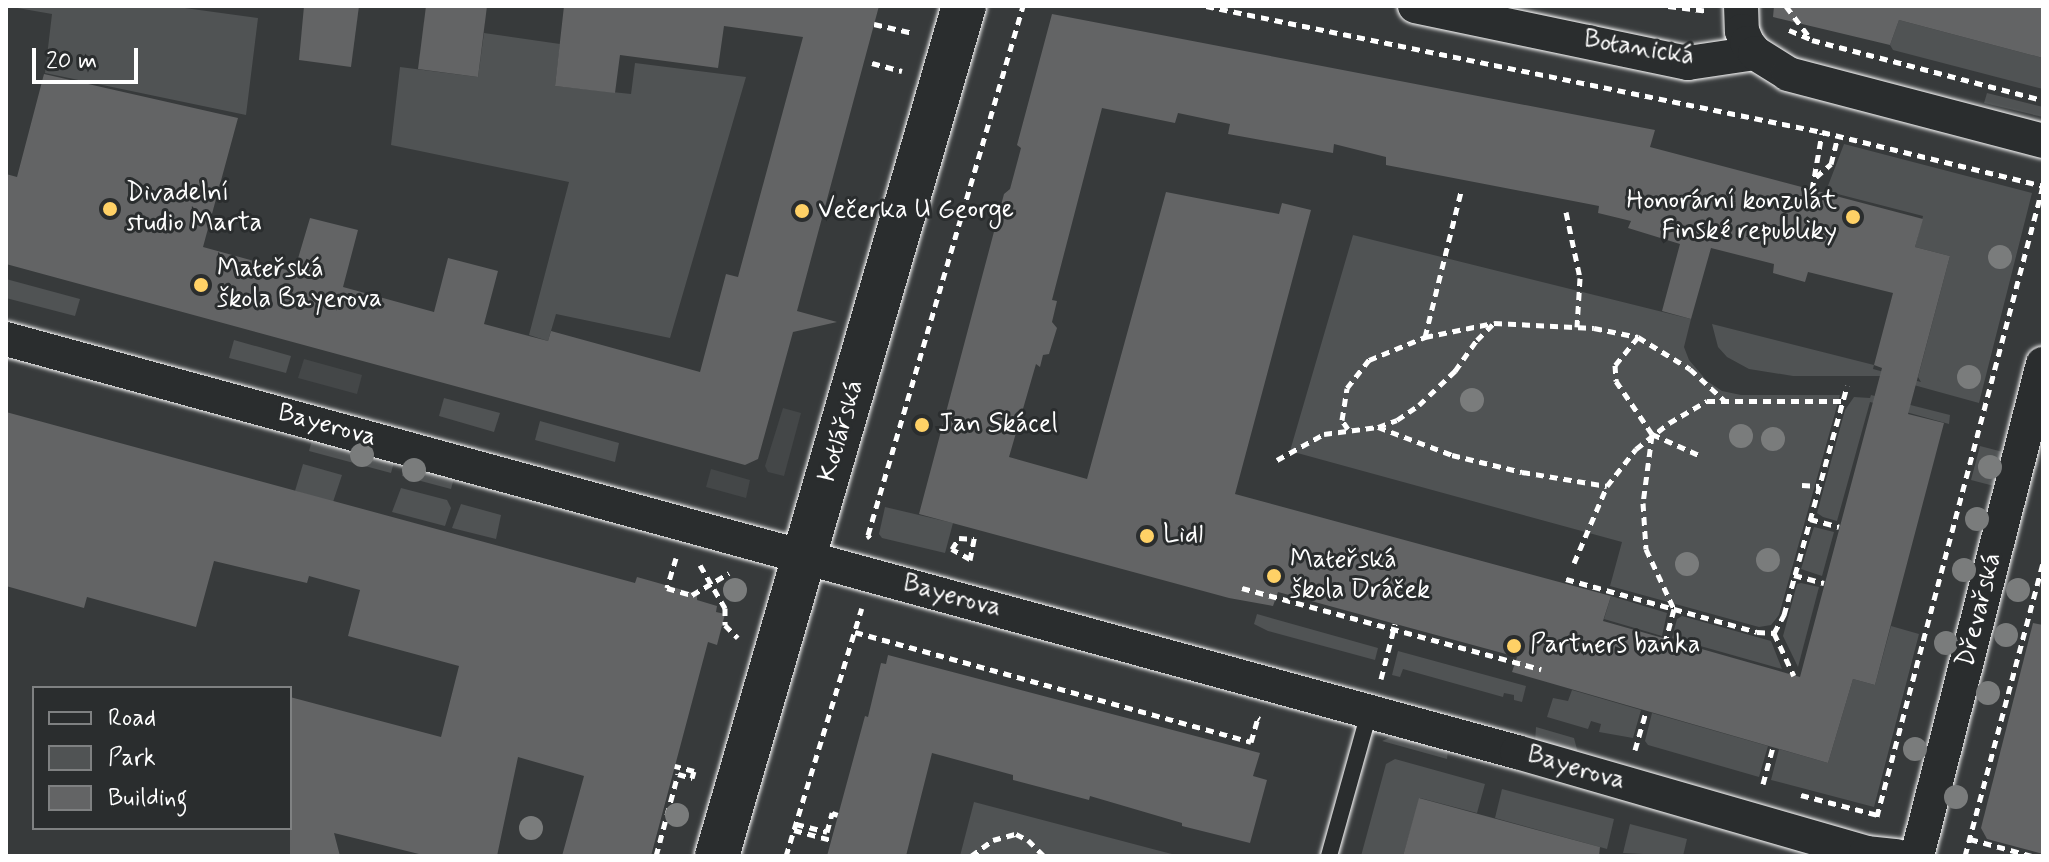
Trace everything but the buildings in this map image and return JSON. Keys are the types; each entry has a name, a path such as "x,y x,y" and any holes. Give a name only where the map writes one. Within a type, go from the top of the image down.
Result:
{"main road":[{"name":"Kotlářská","path":"717,856 964,6"}],"street":[{"name":"Botanická","path":"1415,6 1688,63 1755,53"},
{"path":"1726,9 1755,53 1770,65 1808,82 2043,141"},
{"name":"Bayerova","path":"6,339 806,557 1866,853 1897,856"},
{"name":"Dřevařská","path":"1917,856 2043,364"}],"lane":[{"path":"1329,856 1369,713"}],"path":[{"path":"878,547 868,535 1023,6"},
{"path":"1206,6 1822,132 2043,186 1878,815"},
{"path":"1668,6 1726,9"},
{"path":"1786,6 1812,40"},
{"path":"874,24 912,33"},
{"path":"1781,26 1812,40 2043,100"},
{"path":"872,63 902,71"},
{"path":"1812,190 1822,132"},
{"path":"1816,177 1831,164 1838,136"},
{"path":"1425,337 1461,192"},
{"path":"1566,212 1580,278 1577,327"},
{"path":"1277,460 1324,434 1378,427 1397,420 1419,405 1455,371 1484,331 1494,323"},
{"path":"1348,429 1342,420 1347,388 1369,360 1425,337 1494,323 1577,327 1638,337 1690,369 1724,400"},
{"path":"1638,337 1615,365 1616,381 1652,434 1701,456"},
{"path":"1774,633 1784,615 1847,386"},
{"path":"1574,563 1607,486 1652,434 1707,401 1843,401"},
{"path":"1378,427 1452,455 1522,472 1607,486"},
{"path":"1652,434 1643,503 1646,549 1674,609 1666,639"},
{"path":"1802,485 1819,486"},
{"path":"1810,519 1839,527"},
{"path":"975,536 970,558 952,549 959,538 975,536"},
{"path":"676,558 667,588 692,595 730,572"},
{"path":"1965,856 2043,562"},
{"path":"700,564 725,608 725,625 738,638"},
{"path":"1794,575 1824,583"},
{"path":"1566,579 1757,632 1774,633"},
{"path":"1242,588 1541,669"},
{"path":"786,856 863,602"},
{"path":"1380,680 1394,627"},
{"path":"855,632 1251,742 1258,718 1273,722"},
{"path":"1774,633 1794,676"},
{"path":"1635,750 1646,712"},
{"path":"1763,784 1773,747"},
{"path":"656,856 678,774 692,778 694,771 675,766"},
{"path":"795,827 827,832 832,813 838,815"},
{"path":"795,827 831,840"},
{"path":"971,856 993,840 1016,834 1028,840 1044,856"},
{"path":"1970,839 2032,856"}],"shaded area":[{"path":"304,359 362,375 357,394 298,378"},
{"path":"783,408 801,413 784,476 768,472 765,466"},
{"path":"711,469 750,480 746,498 706,487"}],"green space":[{"path":"6,6 170,6 258,18 246,115 45,73 52,14"},
{"path":"1899,20 2043,58 2043,89 1893,50 1890,45"},
{"path":"484,33 560,44 555,86 631,94 635,63 746,77 670,338 556,314 548,341 529,335 569,182 391,145 400,67 478,77"},
{"path":"1987,93 2043,107 2043,117 1984,103"},
{"path":"1844,144 2032,193 1979,403 1881,376 1793,376 1749,369 1727,357 1718,347 1712,324 1874,365 1873,369 1921,382 1918,377 1950,256 1915,247 1923,216 1826,191"},
{"path":"1353,235 1691,319 1684,347 1689,360 1707,381 1722,391 1741,395 1840,395 1779,615 1771,625 1759,627 1610,586 1622,542 1290,451"},
{"path":"6,279 80,299 75,316 6,298"},
{"path":"234,340 291,356 286,373 229,358"},
{"path":"1871,395 1950,415 1949,424 1870,402 1837,521 1823,517 1817,513 1845,410 1854,397 1870,398"},
{"path":"444,398 500,413 494,432 439,416"},
{"path":"540,421 619,443 615,462 535,440"},
{"path":"312,440 394,462 391,473 309,451"},
{"path":"1980,446 2003,452 1994,486 1971,480"},
{"path":"303,464 342,475 333,502 295,491"},
{"path":"405,465 454,478 451,489 402,476"},
{"path":"401,488 447,500 451,508 445,526 392,512"},
{"path":"461,504 501,515 496,539 452,528"},
{"path":"885,507 953,523 945,553 882,538 879,534"},
{"path":"1814,527 1834,532 1822,576 1801,569"},
{"path":"1797,584 1819,587 1798,667 1783,636"},
{"path":"1611,596 1667,613 1662,636 1604,619"},
{"path":"1257,614 1378,648 1375,660 1268,631 1254,624"},
{"path":"1682,616 1771,641 1782,669 1672,638 1677,619"},
{"path":"1891,626 1919,634 1874,807 1771,780 1779,749 1828,763 1853,679 1875,685"},
{"path":"1398,651 1526,686 1522,702 1514,700 1514,695 1504,693 1503,697 1403,669 1400,677 1392,675"},
{"path":"1572,690 1641,710 1633,738 1599,732 1601,724 1591,721 1588,729 1547,717 1553,698 1568,701"},
{"path":"1652,713 1768,746 1759,777 1648,745 1645,741"},
{"path":"1536,727 1574,738 1580,761 1535,743"},
{"path":"1393,736 1448,749 1447,759 1382,741"},
{"path":"1395,759 1485,784 1477,813 1420,798 1403,856 1361,856 1386,764"},
{"path":"1502,789 1614,819 1607,849 1495,818"},
{"path":"974,802 1164,852 1180,856 960,856"},
{"path":"1630,824 1687,839 1683,856 1623,853"}],"place":[{"name":"Divadelní studio Marta","path":"110,209"},
{"name":"Večerka U George","path":"802,211"},
{"name":"Honorární konzulát Finské republiky","path":"1853,217"},
{"name":"Mateřská škola Bayerova","path":"201,285"},
{"name":"Jan Skácel","path":"922,425"},
{"name":"Lidl","path":"1147,536"},
{"name":"Mateřská škola Dráček","path":"1274,576"},
{"name":"Partners banka","path":"1514,646"}]}
